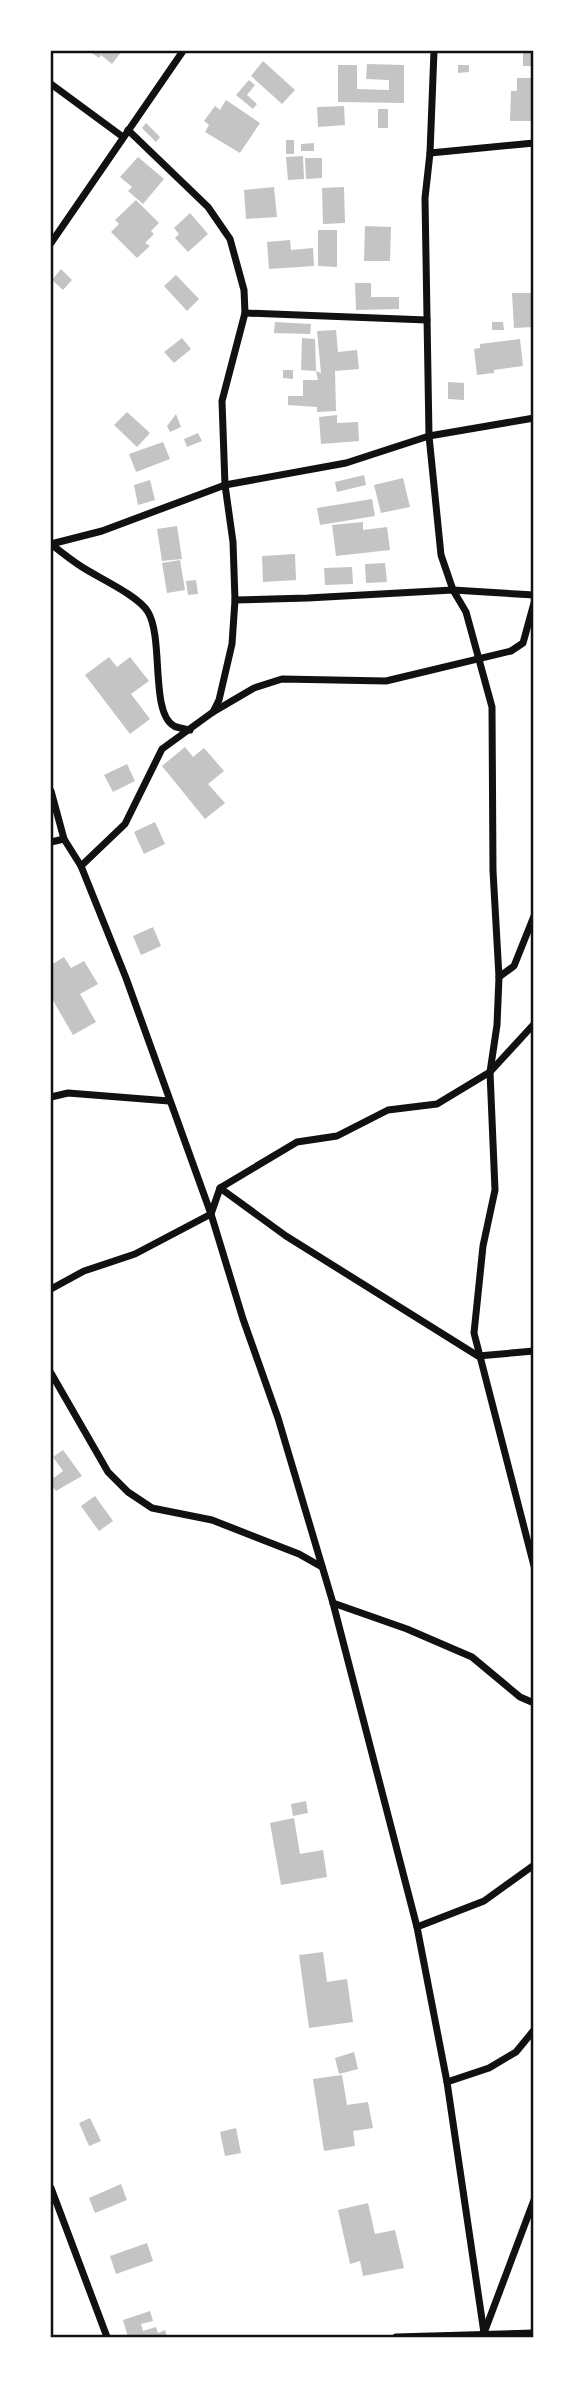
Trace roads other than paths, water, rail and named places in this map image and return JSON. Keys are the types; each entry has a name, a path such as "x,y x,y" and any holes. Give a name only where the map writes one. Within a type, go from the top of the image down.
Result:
{"street":[{"path":"51,243 183,51"},
{"path":"434,51 430,153 425,198 429,436 441,555 453,590 466,612 492,707 493,872 499,977 497,1025 490,1072 495,1190 483,1246 474,1333 534,1566"},
{"path":"51,84 125,133 208,207 230,239 244,290 246,313 222,401 225,485 233,542 235,600 232,644 219,700 213,712"},
{"path":"430,153 534,144"},
{"path":"246,313 427,320"},
{"path":"51,544 102,531 225,485 346,463 429,436 534,418"},
{"path":"51,544 137,600 149,613 158,645 157,677 166,719 175,727 190,730"},
{"path":"235,600 453,590 534,595"},
{"path":"81,866 125,824 162,749 213,712 254,688 282,679 386,681 511,651 523,643 534,603"},
{"path":"51,791 64,839 81,866 126,978 211,1214 243,1319 278,1418 333,1603 417,1927 447,2082 484,2333"},
{"path":"51,842 64,839"},
{"path":"499,977 514,966 534,916"},
{"path":"51,1289 85,1271 135,1254 211,1214 220,1188 297,1142 337,1136 388,1110 437,1104 490,1072 534,1024"},
{"path":"51,1097 68,1093 169,1101"},
{"path":"220,1188 286,1236 478,1356 534,1351"},
{"path":"51,1376 108,1472 128,1492 152,1508 212,1520 299,1554 321,1567"},
{"path":"333,1603 407,1629 472,1657 520,1696 534,1703"},
{"path":"417,1927 484,1901 534,1864"},
{"path":"447,2082 489,2068 516,2052 534,2030"},
{"path":"51,2188 107,2337"},
{"path":"484,2333 534,2200"},
{"path":"396,2337 534,2333"}]}
